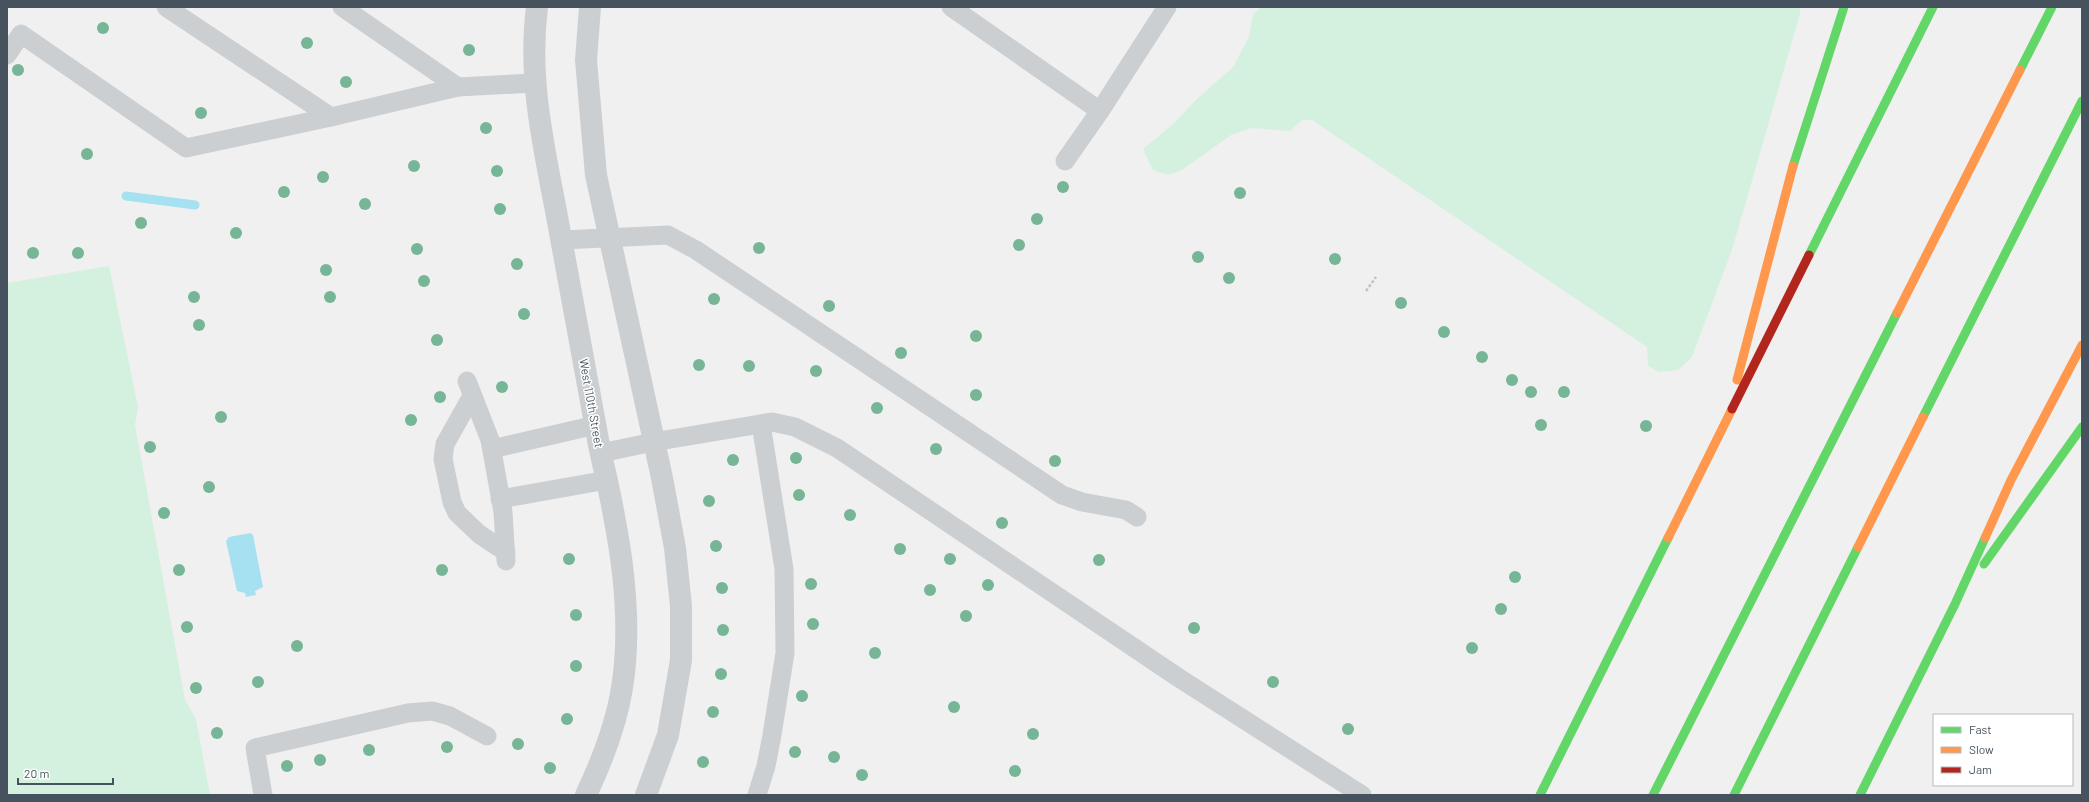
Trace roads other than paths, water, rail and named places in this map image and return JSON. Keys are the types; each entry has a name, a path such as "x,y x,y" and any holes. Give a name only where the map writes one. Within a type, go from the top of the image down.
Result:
{"highway":[{"path":"1726,424 1792,171 1844,7"},
{"path":"1540,795 1933,7"},
{"path":"1653,795 2052,7"},
{"path":"1734,795 2082,101"},
{"path":"1860,795 1955,604 2011,480 2082,345"},
{"path":"1955,604 2082,427"}],"street":[{"name":"West 110th Street","path":"537,7 533,36 534,83 546,162 562,240 623,571 626,615 625,658 622,688 615,721 602,761 586,795"},
{"path":"590,7 586,60 596,175 675,548 681,606 680,660 668,735 646,795"}],"lane":[{"path":"166,7 331,117"},
{"path":"342,7 458,87"},
{"path":"951,7 1100,111"},
{"path":"1065,161 1100,111 1167,7"},
{"path":"7,55 14,29 186,148 331,117 458,87 534,83"},
{"path":"562,240 668,235 696,250 1062,495 1082,502 1126,510 1137,517"},
{"path":"470,389 492,449 500,499 506,557 457,513 452,502 444,466 443,459 445,444 470,389"},
{"path":"601,453 653,442 772,422 795,427 837,448 1179,678 1362,795"},
{"path":"757,795 766,766 785,652 784,569 761,424"},
{"path":"492,449 596,425"},
{"path":"500,499 607,480"},
{"path":"263,795 255,748 408,713 432,711 450,716 487,736"}],"water":[{"path":"250,533 253,535 263,587 255,591 256,595 246,597 245,593 237,591 226,541 229,537"}],"waterway":[{"path":"126,196 195,205"}]}
